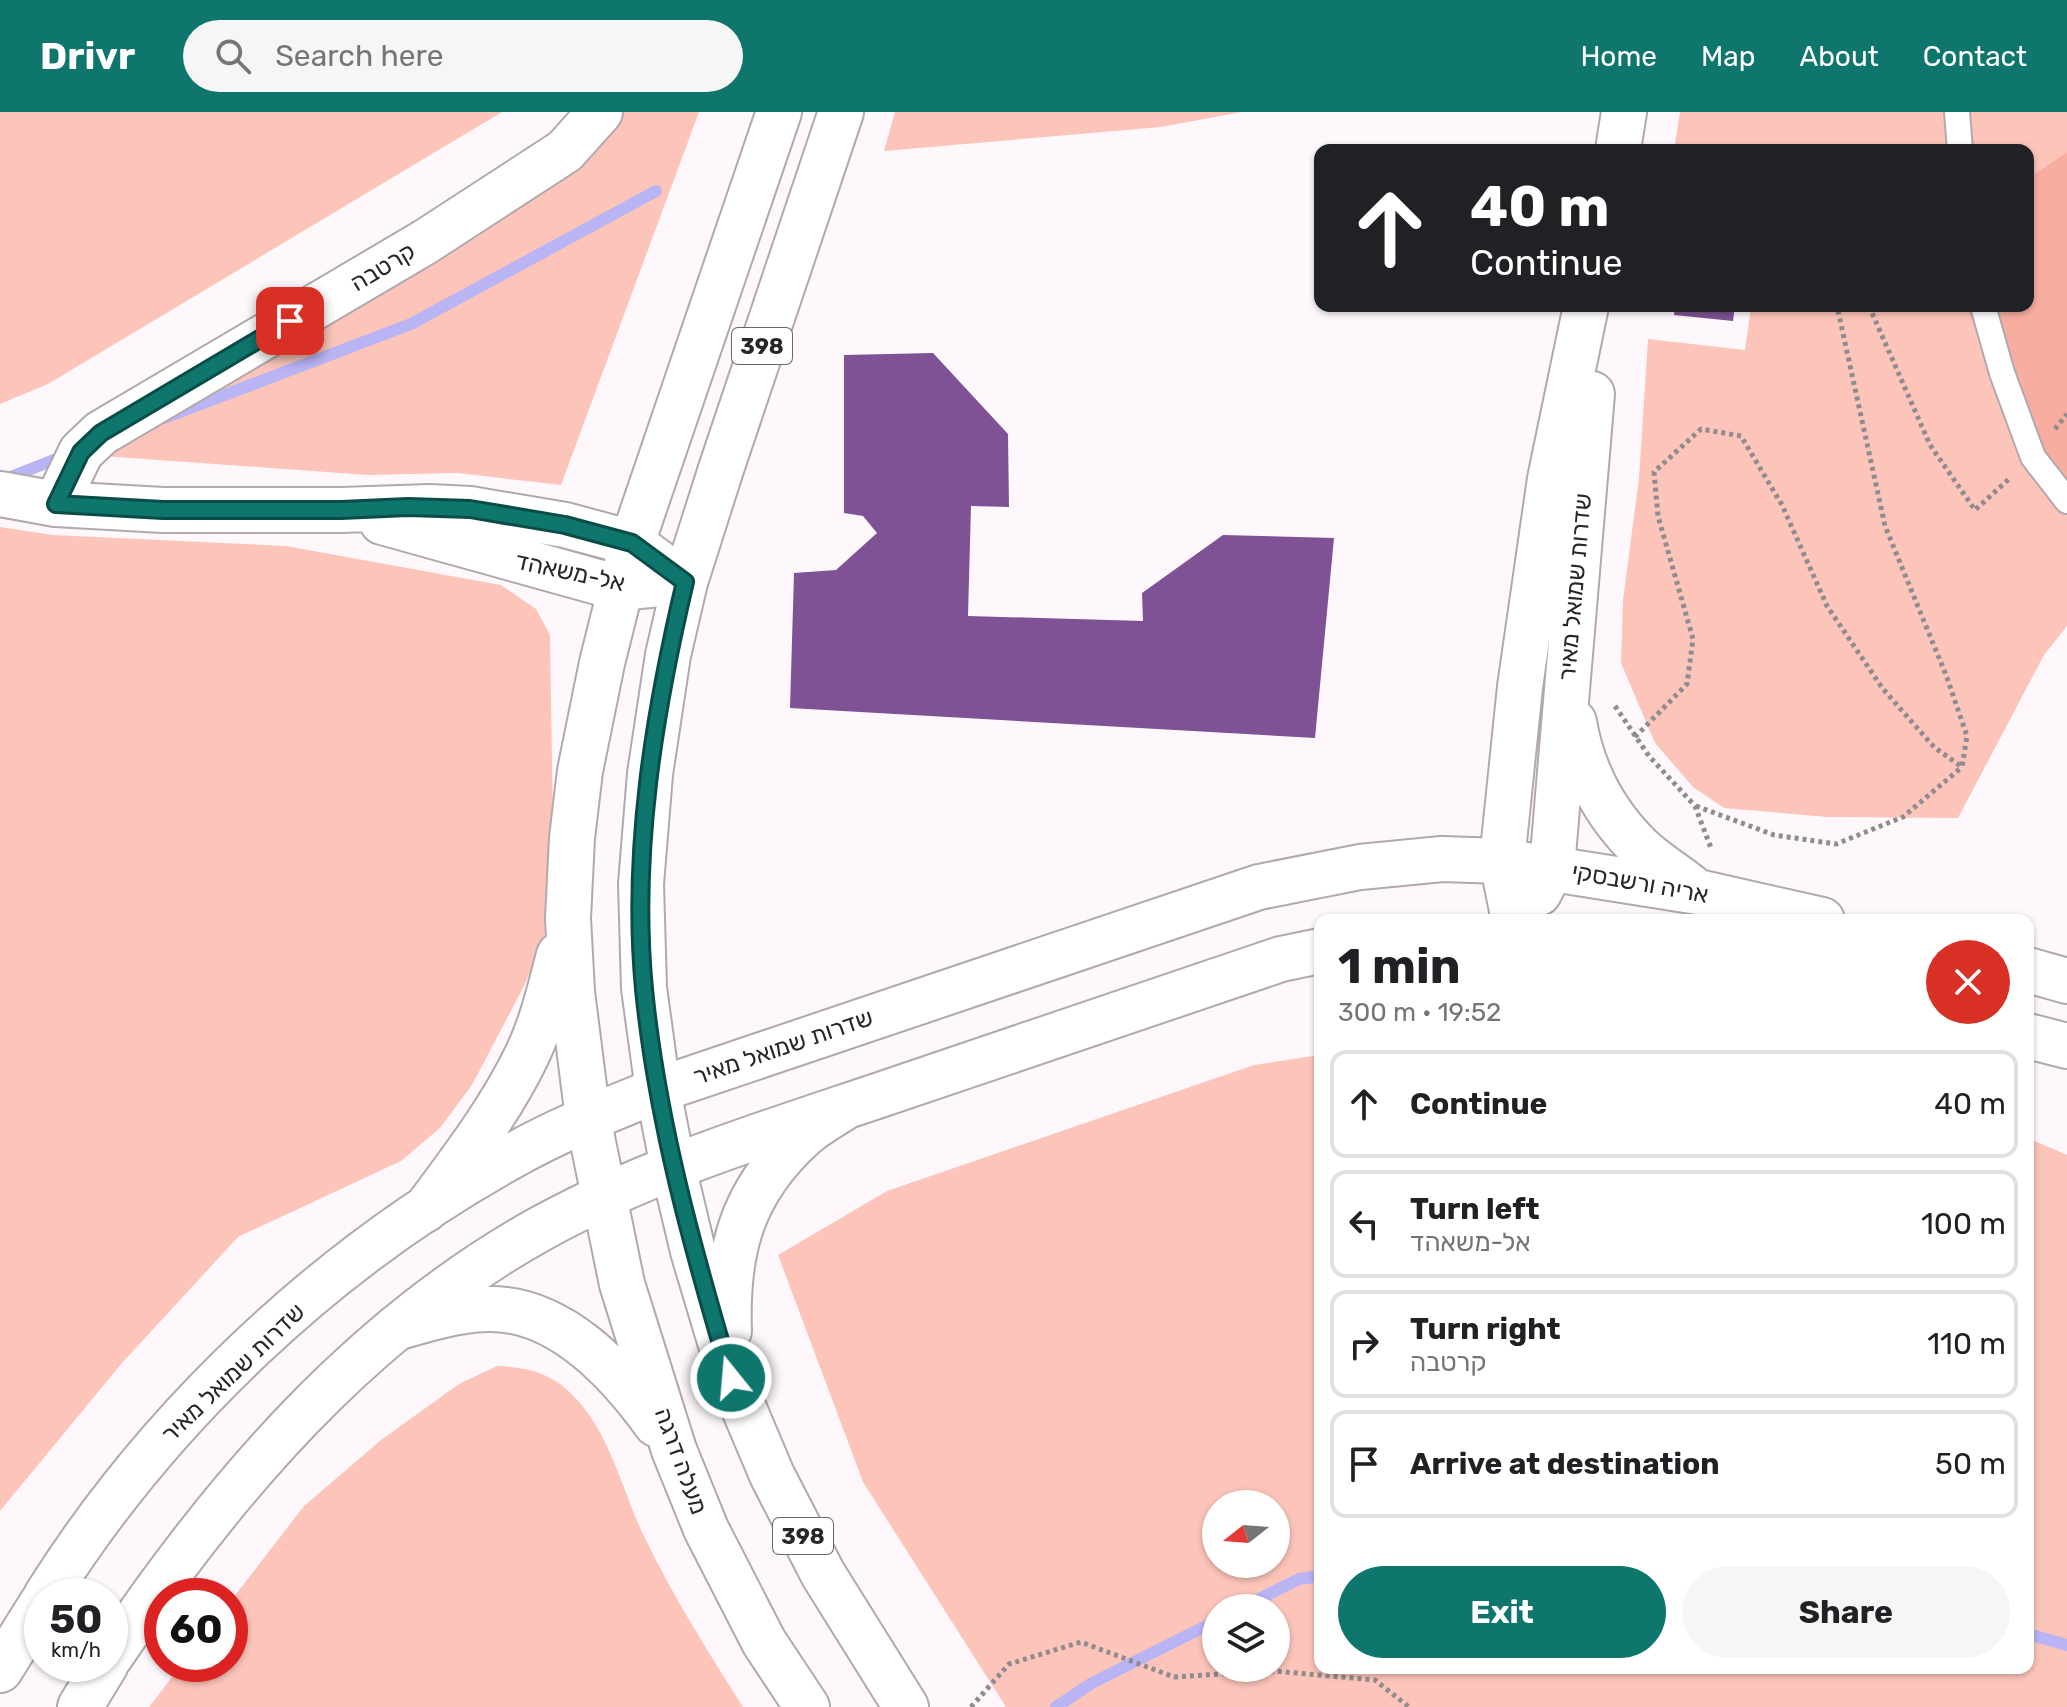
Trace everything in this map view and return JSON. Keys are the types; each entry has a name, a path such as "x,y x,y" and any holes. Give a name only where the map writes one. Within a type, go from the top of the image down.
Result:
{"main road":[{"name":"קרטבה","path":"56,504 81,452 101,433 425,242 565,151 600,112"},
{"name":"398","path":"604,1196 588,1118 572,992 568,918 572,838 580,771 619,588 632,543 779,112"},
{"name":"398","path":"841,112 685,582 668,655 650,774 641,884 644,988 658,1090 673,1167 693,1251 731,1378 772,1475 808,1546 898,1696"},
{"path":"1619,144 1624,112"},
{"name":"שדרות שמואל מאיר","path":"1513,914 1502,861 1520,687 1550,479 1585,312"},
{"name":"שדרות שמואל מאיר","path":"1529,914 1552,867 1598,312"},
{"name":"אל-משאהד","path":"0,494 56,504 163,510 470,509 565,525 632,543 685,582"},
{"name":"אל-משאהד","path":"341,510 619,588 685,582"},
{"path":"1567,683 1579,752 1602,802 1639,847 1713,895"},
{"name":"שדרות שמואל מאיר","path":"59,1578 118,1493 182,1417 269,1332 363,1253 425,1210 512,1156 588,1118 658,1090 1259,887 1360,867 1442,859 1552,867"},
{"name":"אריה ורשבסקי","path":"1552,867 1713,895 1796,914"},
{"path":"425,1210 486,1128 527,1055 542,1017 568,918"},
{"path":"128,1630 209,1521 281,1436 396,1328 470,1274 538,1231 604,1196 673,1167 1281,959 1314,952"},
{"path":"2034,972 2067,981"},
{"path":"2034,1038 2067,1046"},
{"path":"731,1378 728,1308 732,1257 746,1209 768,1172 805,1133 845,1107"},
{"name":"מעלה דרגה","path":"604,1196 622,1284 674,1450 706,1529 764,1642 807,1707"},
{"path":"396,1328 445,1314 488,1309 509,1311 542,1321 570,1336 605,1362 639,1400 674,1450"},
{"path":"0,1670 24,1632"},
{"path":"80,1707 95,1682"}],"lane":[{"path":"1957,112 1960,144"},
{"path":"1985,312 2002,373 2033,457 2067,501"}],"path":[{"path":"1609,698 1649,756 1695,806 1774,835 1836,844 1903,817 1962,767 1967,736 1946,675 1885,526 1838,312"},
{"path":"1872,312 1930,445 1975,510 2033,457"},
{"path":"1635,737 1687,684 1693,639 1658,516 1654,472 1701,429 1741,436 1782,505 1827,606 1883,689 1934,747 1962,767"},
{"path":"1695,806 1713,895"},
{"path":"971,1707 1009,1664 1081,1642 1174,1677 1274,1671 1375,1680 1409,1707"}],"shaded area":[{"path":"0,112 502,112 48,384 0,404"},
{"path":"623,112 699,112 561,485 457,473 367,475 103,456 580,166"},
{"path":"895,112 1242,112 1161,127 884,151"},
{"path":"1680,112 2067,112 2067,626 2044,655 1958,818 1828,817 1724,808 1693,787 1655,743 1621,663 1623,600 1639,478 1648,339 1745,350 1750,312 2034,312 2034,144 1675,144"},
{"path":"2067,152 2067,511 2023,461 1969,312 2034,312 2034,175"},
{"path":"0,527 53,535 286,546 501,585 536,609 550,635 554,887 544,939 524,986 472,1085 440,1128 401,1161 238,1237 122,1363 0,1511"},
{"path":"1314,1056 1314,1674 2034,1674 2034,1141 2067,1155 2067,1707 1006,1707 863,1482 778,1255 887,1191 1254,1065"},
{"path":"497,1366 513,1367 553,1379 576,1399 601,1433 642,1532 665,1577 743,1707 149,1707 168,1682 248,1682 248,1579 304,1506 381,1440 459,1384"}],"building":[{"path":"1674,312 1734,312 1733,321 1674,315"},
{"path":"933,353 1008,434 1009,507 971,506 968,616 1143,621 1142,593 1223,535 1334,538 1315,738 790,708 794,573 836,570 877,533 863,516 844,513 844,355"}],"waterway":[{"path":"164,418 411,324 656,191"},
{"path":"3,480 64,456"},
{"path":"1269,1594 1299,1579 1314,1577"},
{"path":"1056,1707 1092,1683 1202,1628"},
{"path":"2034,1636 2067,1645"}],"route":[{"path":"290,321 101,433 81,452 56,504 163,510 470,509 565,525 632,543 685,582 668,655 650,774 641,884 644,988 658,1090 673,1167 693,1251 731,1378"}]}
